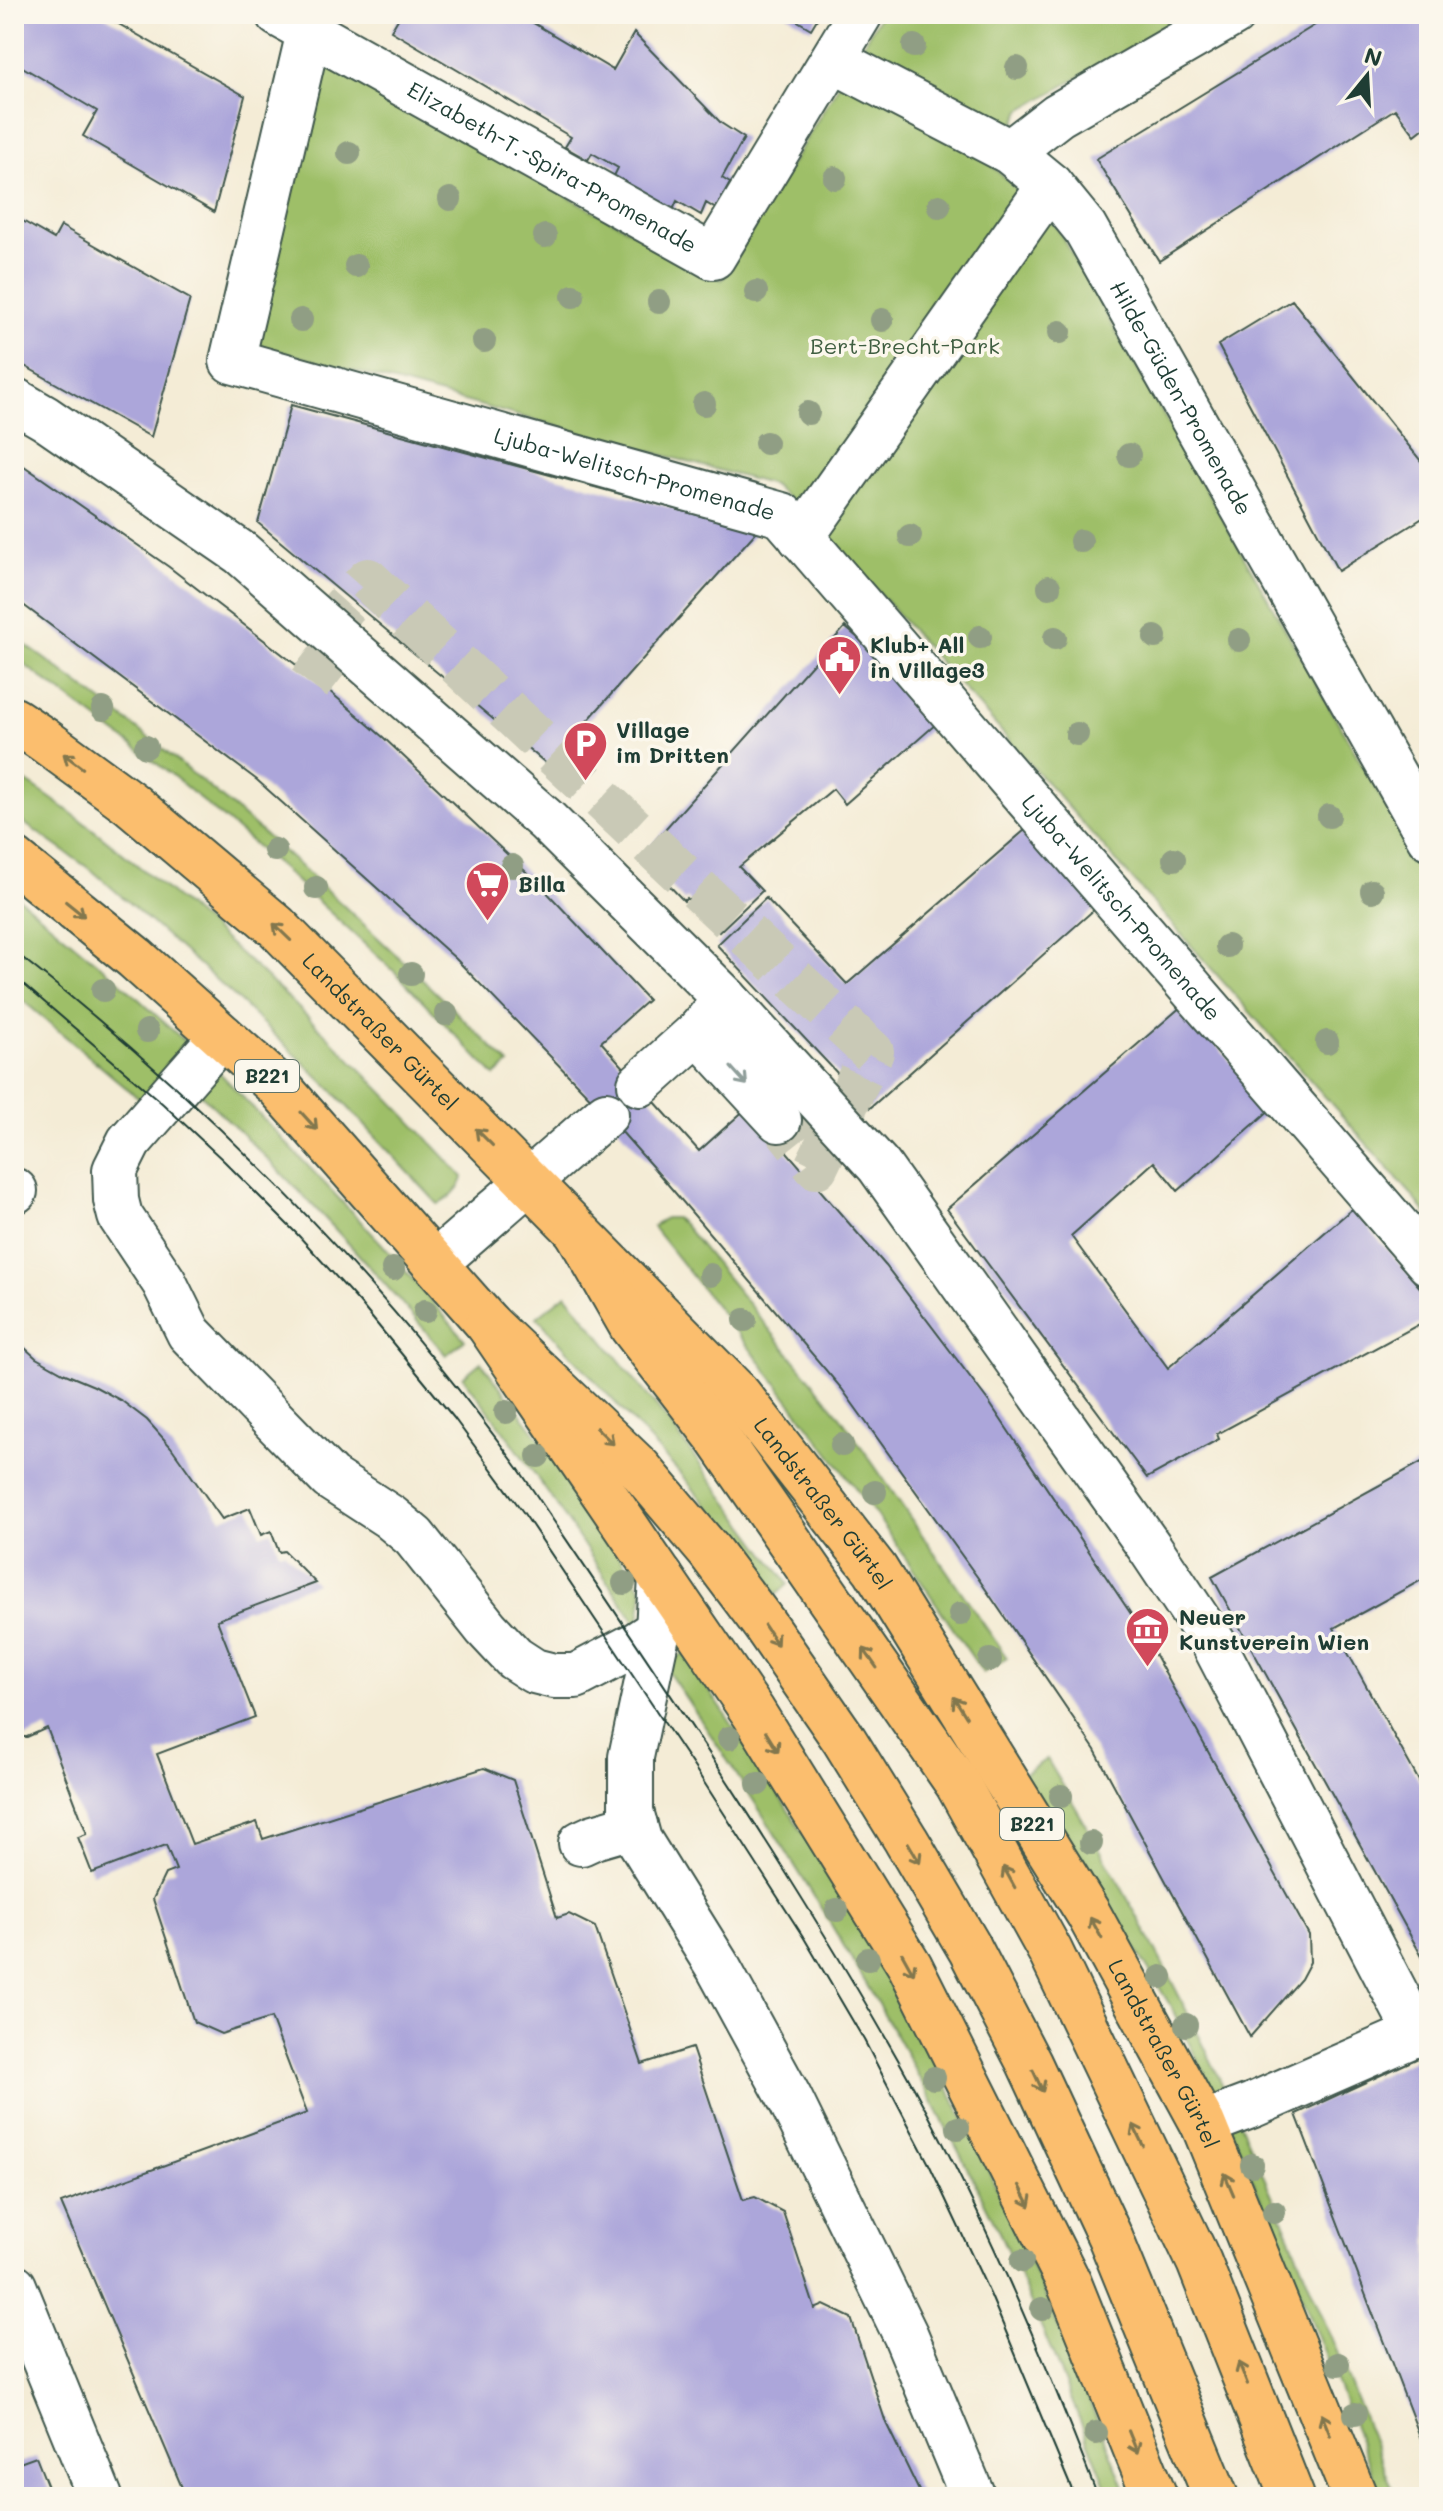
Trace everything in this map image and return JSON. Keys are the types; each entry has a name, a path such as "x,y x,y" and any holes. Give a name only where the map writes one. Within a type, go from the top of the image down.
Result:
{"main road":[{"name":"Landstraßer Gürtel","path":"14,720 130,803 276,926 739,1395 875,1569 1088,1913 1203,2124 1355,2497"},
{"name":"B221","path":"14,860 135,958 278,1086 488,1324 753,1712 910,1966 1069,2283 1155,2497"},
{"path":"578,1233 632,1327 718,1438 957,1783 1050,1951 1199,2262 1292,2497"},
{"path":"488,1324 639,1468 710,1552 843,1738 970,1949 1029,2063 1110,2237 1216,2497"}],"street":[{"name":"Elizabeth-T.-Spira-Promenade","path":"294,23 713,257 860,14"},
{"path":"1010,152 1058,115 1233,14"},
{"name":"Ljuba-Welitsch-Promenade","path":"294,23 232,361 782,515 1429,1263"},
{"name":"Hilde-Güden-Promenade","path":"833,60 1010,152 1050,185 1085,228 1429,837"},
{"path":"801,538 1050,185"},
{"path":"14,400 45,418 241,553 547,821 712,1016 779,1120"},
{"path":"340,680 367,698 418,708"},
{"path":"640,1084 712,1016"},
{"path":"712,1016 879,1166 1174,1584 1214,1644 1423,2031 1203,2124"},
{"path":"222,1036 129,1142 115,1170 120,1216 164,1282 189,1333 330,1478 390,1517 414,1537 486,1628 514,1658 534,1671 554,1676 576,1676 658,1630"},
{"path":"435,1263 606,1114"},
{"path":"661,1577 658,1630 631,1757 631,1811 639,1840 718,1967 789,2097 906,2336 973,2497"},
{"path":"581,1843 635,1825"},
{"path":"14,2286 100,2497"}],"green space":[{"name":"Bert-Brecht-Park","path":"881,14 1191,14 1021,110 993,167 1056,226 1429,882 1429,1218 1412,1195 830,538 773,485 254,344 321,63 722,280"},
{"path":"14,637 81,685 209,787 331,894 509,1064 495,1076 396,973 274,861 172,775 14,657"},
{"path":"14,774 125,855 279,989 391,1100 463,1177 454,1193 438,1204 332,1090 232,994 94,872 14,816"},
{"path":"14,894 120,982 191,1047 143,1102 14,993"},
{"path":"217,1070 382,1244 465,1340 446,1355 326,1219 198,1092"},
{"path":"665,1218 675,1218 683,1224 838,1413 1007,1658 983,1673 879,1519 653,1227"},
{"path":"566,1294 668,1421 788,1584 777,1594 686,1480 537,1317"},
{"path":"481,1362 543,1443 643,1591 638,1627 531,1469 463,1377"},
{"path":"684,1653 817,1855 909,2012 1014,2225 1128,2497 1111,2497 1015,2266 907,2056 790,1858 664,1666"},
{"path":"1047,1759 1129,1900 1235,2111 1291,2239 1396,2497 1382,2497 1231,2128 1170,2005 1022,1775"}],"building":[{"path":"14,14 101,14 245,96 214,212 83,136 97,111 14,62"},
{"path":"401,14 518,14 613,70 634,33 721,123 744,138 722,178 730,183 716,209 706,203 701,215 677,201 673,210 614,176 618,168 592,153 588,160 565,147 571,137 391,31"},
{"path":"786,14 820,14 811,29"},
{"path":"1333,14 1429,14 1429,124 1415,135 1395,109 1159,261 1096,159"},
{"path":"14,216 54,239 61,226 190,299 151,437 14,360"},
{"path":"1292,300 1429,471 1429,514 1338,571 1218,345"},
{"path":"291,405 757,531 548,765 258,523"},
{"path":"14,459 169,567 321,684 384,738 541,886 648,1000 601,1042 699,1151 748,1107 886,1266 989,1402 1139,1626 1309,1935 1310,1962 1301,1979 1250,2037 1095,1750 978,1578 842,1389 665,1181 606,1114 456,959 257,780 14,598"},
{"path":"845,627 885,661 936,724 845,804 833,789 739,867 762,891 719,932 641,856"},
{"path":"1025,830 1096,908 870,1108 717,945 766,898 847,984"},
{"path":"1182,1006 1271,1109 1178,1191 1154,1162 1071,1236 1168,1368 1352,1209 1429,1298 1429,1319 1217,1434 1219,1439 1147,1478 947,1209"},
{"path":"14,1338 36,1358 122,1401 147,1420 171,1447 222,1519 250,1508 261,1535 271,1531 279,1552 284,1551 316,1583 217,1620 255,1717 157,1754 192,1844 257,1822 263,1839 484,1768 513,1780 557,1918 569,1914 595,1927 642,2064 692,2048 743,2200 755,2197 783,2212 815,2309 824,2305 851,2318 886,2423 922,2497 186,2497 61,2203 307,2113 271,2018 221,2034 194,2022 153,1899 165,1874 176,1870 166,1845 92,1873 78,1837 87,1834 47,1728 27,1737 14,1737"},
{"path":"1429,1458 1429,1576 1334,1628 1429,1799 1429,1959 1425,1962 1212,1577"},
{"path":"1429,2053 1427,2161 1429,2460 1296,2114"},
{"path":"36,2457 52,2497 14,2497 14,2465"}],"tunnel":[{"path":"340,680 304,652 368,580 872,1052 816,1167 779,1120"}],"tram line":[{"path":"14,951 153,1067 284,1192 406,1326 518,1468 763,1836 900,2063 956,2168 1007,2276 1098,2497"},
{"path":"14,976 163,1104 298,1235 359,1302 454,1418 523,1512 698,1773 804,1938 864,2040 929,2164 991,2296 1075,2497"}],"place":[{"name":"Klub+ All in Village3","path":"839,697"},
{"name":"Village im Dritten","path":"585,782"},
{"name":"Billa","path":"487,923"},
{"name":"Neuer Kunstverein Wien","path":"1148,1669"}]}
